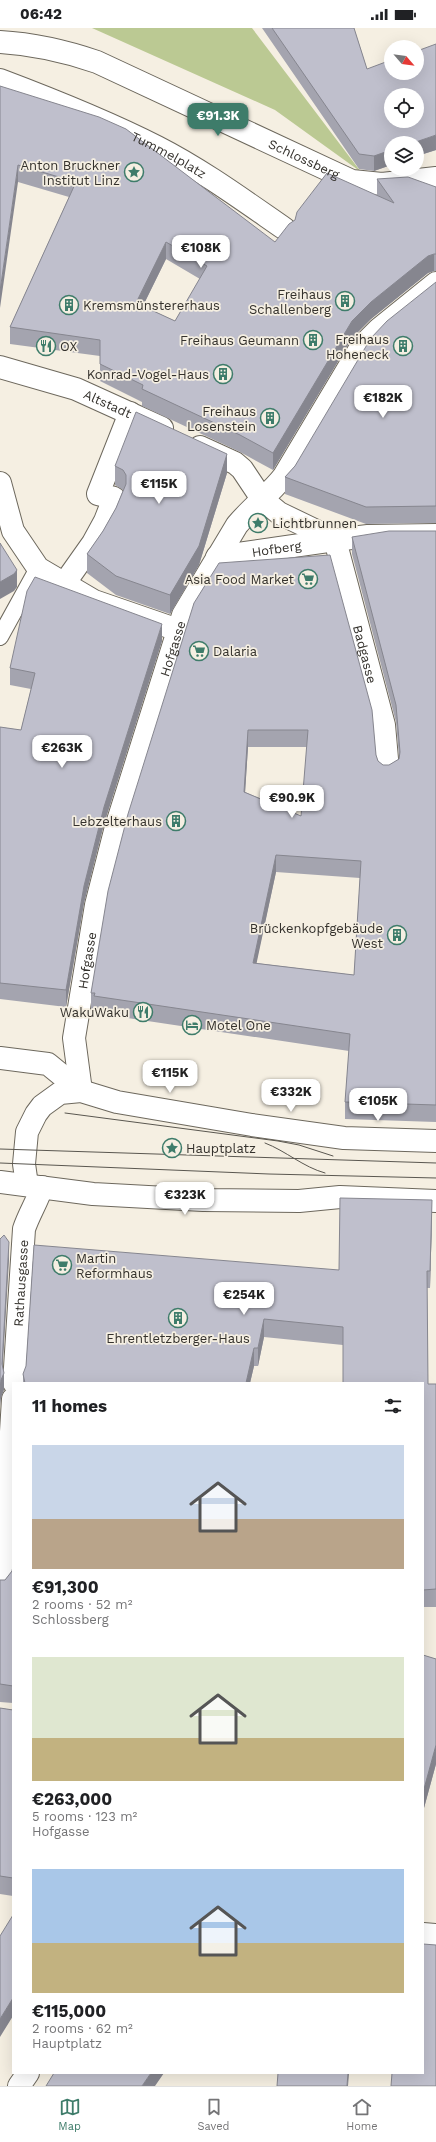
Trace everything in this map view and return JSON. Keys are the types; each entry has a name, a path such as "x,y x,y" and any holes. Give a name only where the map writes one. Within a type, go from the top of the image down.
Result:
{"street":[{"name":"Schlossberg","path":"0,42 26,44 64,50 98,62 352,181 382,184 436,178"},
{"name":"Tummelplatz","path":"0,80 58,102 156,146 197,169 284,229"},
{"name":"Hofgasse","path":"81,1091 74,1038 96,905 116,827 183,615 237,525 284,476 362,347 379,329 436,283"},
{"name":"Altstadt","path":"0,367 76,389 235,463 242,469 262,499"},
{"path":"64,584 93,542 105,521 114,498 98,494 130,413"},
{"path":"0,483 6,532 38,568 94,601 178,630"},
{"name":"Hofberg","path":"262,499 279,513 335,540"},
{"name":"Hofberg","path":"217,557 368,536 436,535"},
{"name":"Badgasse","path":"335,540 384,725 388,770"},
{"path":"0,1058 48,1064 81,1091 117,1102 259,1126 344,1138 436,1140"},
{"path":"35,1186 24,1164 27,1132 36,1114 47,1101 60,1093 81,1091"},
{"path":"0,1182 93,1194 203,1200 299,1201 340,1197 436,1200"},
{"name":"Rathausgasse","path":"14,1382 24,1229 29,1214 37,1204 35,1186"},
{"path":"0,1586 11,1523 8,1481 12,1415"},
{"path":"424,1934 436,1935"},
{"path":"19,2086 27,2074"}],"lane":[{"path":"0,637 38,568"}],"green space":[{"path":"92,28 252,28 361,172 275,110"}],"building":[{"path":"272,28 354,28 367,69 384,63 384,80 424,80 424,48 436,44 436,135 424,139 424,136 384,136 384,152 374,156 359,154"},
{"path":"0,86 99,117 126,129 275,242 289,224 295,220 297,212 327,173 394,203 377,179 408,177 436,187 436,254 428,256 371,302 352,321 273,453 240,435 142,389 143,385 100,364 100,340 10,327 76,182 18,165 0,291","holes":["166,242 207,266 175,321 136,303"]},
{"path":"436,282 436,506 366,507 285,477 295,466 371,338 387,321"},
{"path":"136,412 227,454 199,546 170,595 116,576 87,554 103,531 116,508 126,484 126,475 123,470 115,466"},
{"path":"389,531 436,531 436,1105 345,1102 350,1034 94,996 95,993 91,993 108,891 128,814 194,603 219,563 330,555 372,710 376,755 378,761 383,765 389,765 399,759 400,752 396,705 352,537","holes":["248,730 308,730 301,816 244,792","276,855 361,861 354,975 253,963"]},
{"path":"0,543 17,570 14,574 0,582"},
{"path":"35,577 162,624 104,807 84,886 66,990 0,983 0,727 21,730 35,673 10,668 27,591"},
{"path":"340,1198 432,1200 430,1271 427,1271 428,1384 436,1384 436,1589 424,1590 424,1382 343,1382 343,1327 264,1319 258,1348 254,1348 246,1382 25,1382 23,1374 26,1366 34,1245 339,1270"},
{"path":"4,1235 9,1242 2,1364 4,1373 1,1380 0,1389 0,1239"},
{"path":"12,1571 12,1686 0,1684 0,1580 5,1580"},
{"path":"424,1655 436,1659 436,1745 424,1789"},
{"path":"0,1708 12,1710 12,1878 0,1876"},
{"path":"12,1917 12,2000 0,2019 0,1936"},
{"path":"424,1944 436,1945 436,2086 391,2086 392,2074 424,2074"},
{"path":"53,2074 150,2074 142,2086 46,2086"},
{"path":"278,2074 348,2074 347,2086 277,2086"}],"tram line":[{"path":"65,1113 278,1141 299,1145 333,1156"},
{"path":"265,1143 309,1167 325,1173"},
{"path":"0,1149 436,1163"},
{"path":"0,1163 269,1174 436,1178"}],"place":[{"name":"Anton Bruckner Institut Linz","path":"134,172"},
{"name":"Freihaus Schallenberg","path":"345,301"},
{"name":"Kremsmünstererhaus","path":"69,305"},
{"name":"Freihaus Geumann","path":"313,340"},
{"name":"OX","path":"46,346"},
{"name":"Freihaus Hoheneck","path":"403,346"},
{"name":"Konrad-Vogel-Haus","path":"223,374"},
{"name":"Freihaus Losenstein","path":"270,418"},
{"name":"Lichtbrunnen","path":"258,523"},
{"name":"Asia Food Market","path":"308,579"},
{"name":"Dalaria","path":"199,651"},
{"name":"Lebzelterhaus","path":"176,821"},
{"name":"Brückenkopfgebäude West","path":"397,935"},
{"name":"WakuWaku","path":"143,1012"},
{"name":"Motel One","path":"192,1025"},
{"name":"Hauptplatz","path":"172,1148"},
{"name":"Martin Reformhaus","path":"62,1265"},
{"name":"Ehrentletzberger-Haus","path":"178,1318"}]}
